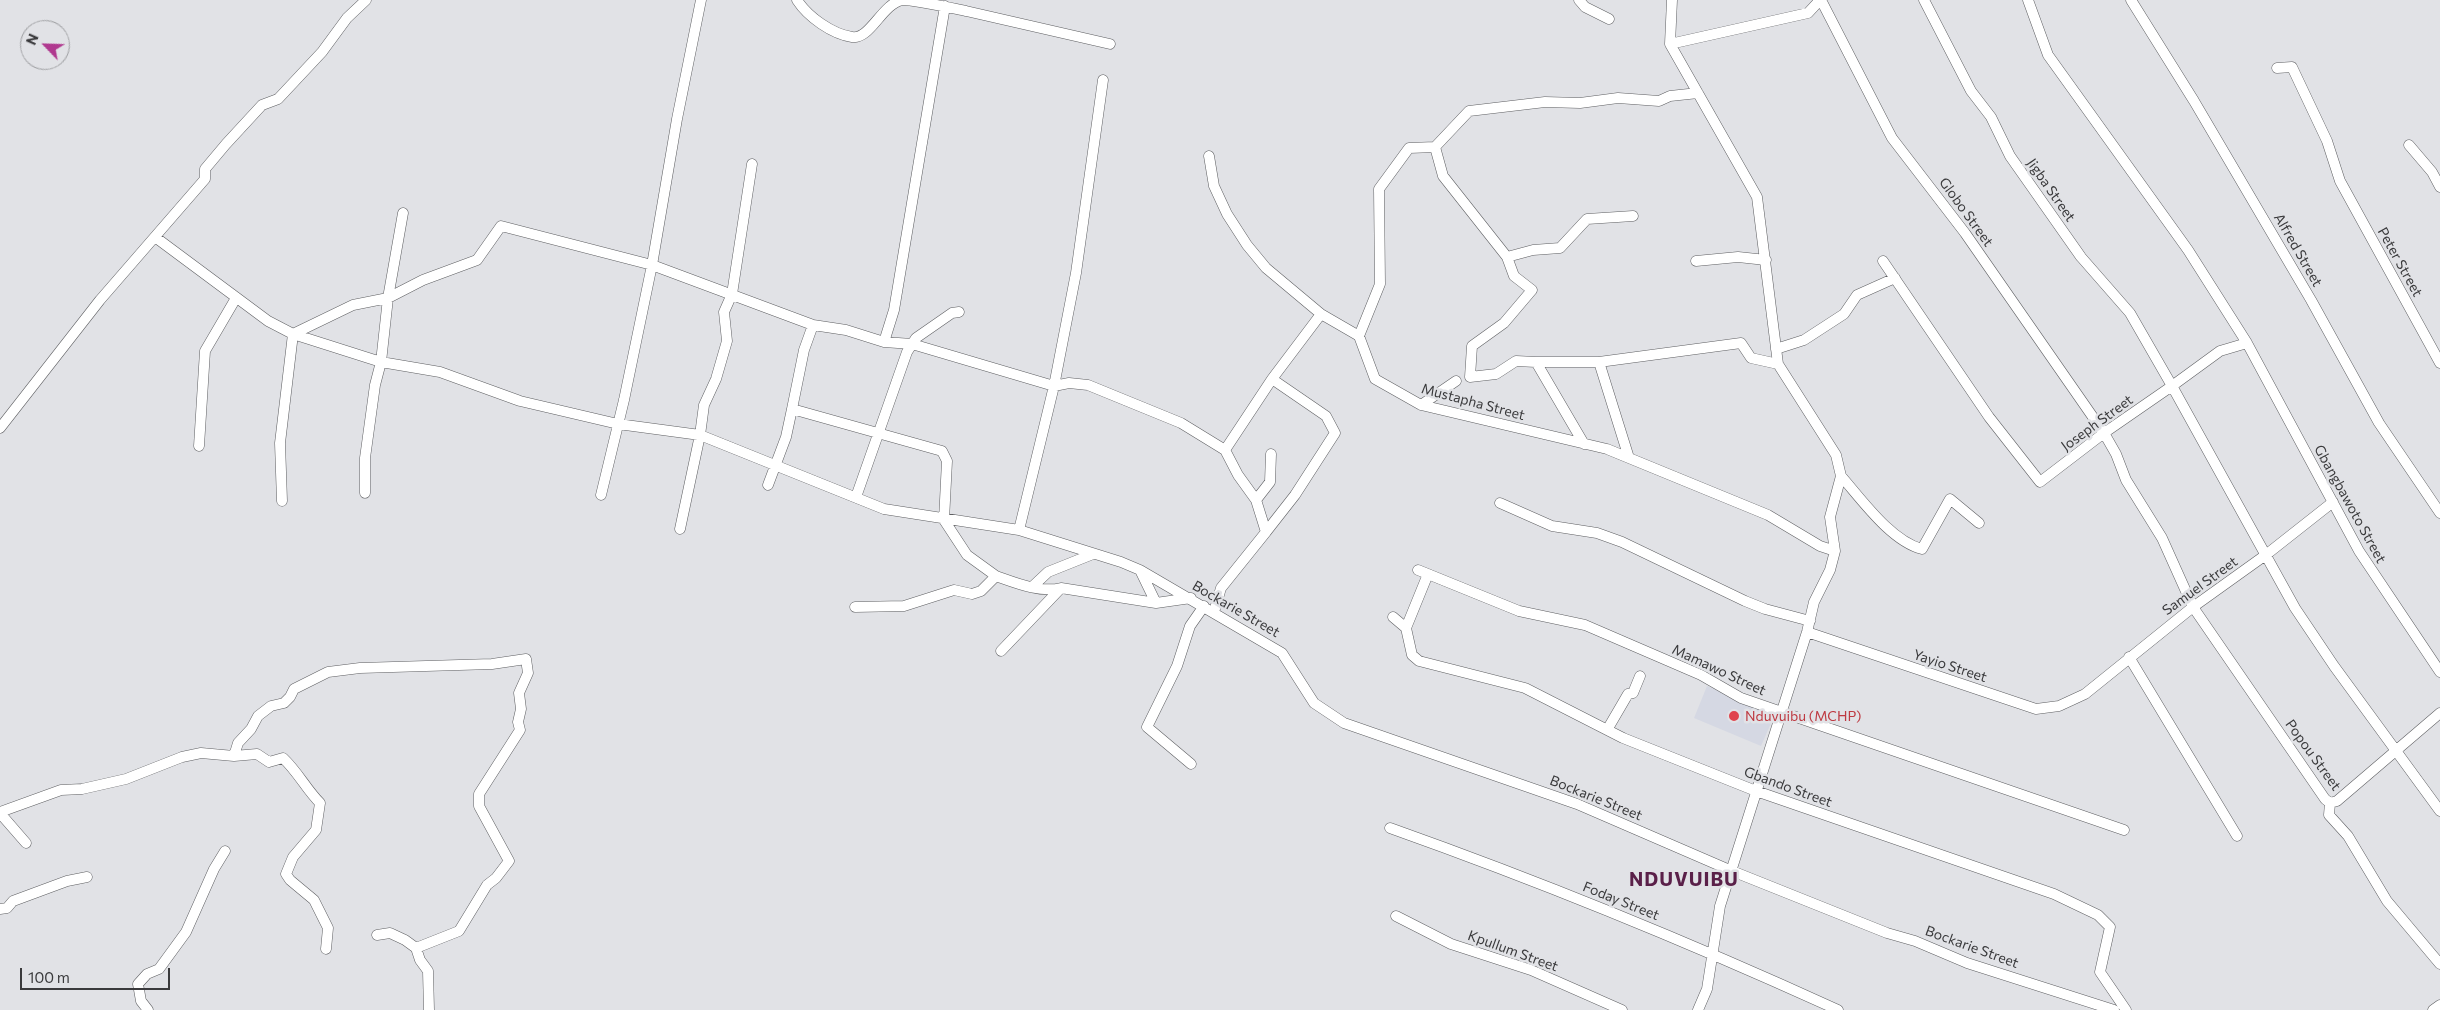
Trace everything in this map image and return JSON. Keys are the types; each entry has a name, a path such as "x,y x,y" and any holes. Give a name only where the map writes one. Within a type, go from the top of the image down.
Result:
{"street":[{"path":"0,428 100,300 205,179 206,168 226,144 262,105 278,99 322,52 347,18 366,0"},
{"path":"601,495 652,265 677,119 701,0"},
{"path":"797,0 804,11 836,33 854,38 863,35 892,5 903,0 945,6 1110,44"},
{"path":"1579,0 1585,7 1609,19"},
{"path":"1672,0 1670,44 1757,197 1778,364 1836,455 1841,476 1879,519 1909,546 1922,549 1950,499 1979,523"},
{"path":"1670,44 1808,13 1820,0"},
{"name":"Globo Street","path":"1820,0 1892,138 1965,233 2104,433 2116,454 2126,480 2162,538 2193,607"},
{"name":"Jigba Street","path":"1924,0 1971,91 1991,117 2010,156 2081,257 2130,313 2267,554 2295,608 2334,666 2440,811"},
{"name":"Gbangbawoto Street","path":"2028,0 2048,54 2188,250 2247,343 2359,551 2440,672"},
{"name":"Alfred Street","path":"2131,0 2194,101 2311,300 2379,423 2440,513"},
{"path":"884,342 894,310 945,6"},
{"name":"Peter Street","path":"2277,68 2292,67 2327,141 2340,181 2440,362"},
{"path":"1019,530 1054,386 1076,273 1103,80"},
{"path":"1209,156 1214,186 1228,214 1247,245 1266,268 1322,314 1359,336 1380,284 1379,189 1409,148 1434,147 1469,111 1545,102 1580,103 1618,98 1659,102 1670,96 1698,93"},
{"path":"2409,145 2432,172 2440,187"},
{"path":"1434,147 1442,176 1507,257 1514,276 1532,290 1504,323 1472,346 1470,377 1496,374 1516,361 1598,362 1741,343 1751,358 1778,364"},
{"path":"680,529 700,435 704,405 716,379 727,341 724,312 732,294 752,164"},
{"path":"366,493 366,458 374,385 381,362 388,298 403,213"},
{"path":"1507,257 1533,250 1560,248 1587,219 1633,216"},
{"path":"282,501 280,443 293,334 353,304 388,298 422,280 478,260 501,226 652,265 813,325 846,330 884,342 912,344 1054,386 1069,384 1088,385 1181,423 1225,450 1238,475 1256,500 1266,532"},
{"name":"Bockarie Street","path":"155,237 268,321 293,334 381,362 440,372 520,401 618,424 700,435 884,509 944,520 1019,530 1140,570 1282,653 1314,703 1344,724 1577,804 1732,871 1967,962 2114,1010"},
{"path":"1696,261 1738,257 1766,260"},
{"path":"1776,349 1804,340 1844,314 1857,295 1895,278 1883,261"},
{"name":"Joseph Street","path":"1895,278 1989,417 2040,482 2104,433 2220,351 2247,343"},
{"path":"199,446 205,351 236,298"},
{"path":"856,498 912,344 916,338 952,313 959,312"},
{"path":"1225,450 1272,379 1322,314"},
{"path":"768,485 786,437 804,350 813,325"},
{"name":"Mustapha Street","path":"1359,336 1375,379 1421,405 1607,449 1768,515 1820,546 1835,551"},
{"path":"1536,362 1584,444"},
{"path":"1598,362 1629,458"},
{"path":"1214,612 1222,588 1295,495 1335,433 1326,416 1272,379"},
{"path":"1421,405 1456,381"},
{"path":"792,408 942,452 947,461 944,520 967,555 996,576 1032,587 1051,590 1061,588 1156,603 1190,598"},
{"path":"1256,500 1270,482 1271,454"},
{"path":"1698,1010 1706,989 1714,953 1720,906 1780,712 1807,632 1814,602 1830,570 1835,551 1830,516 1841,476"},
{"name":"Samuel Street","path":"2085,694 2193,607 2267,554 2332,502"},
{"path":"1500,503 1552,526 1597,533 1622,542 1745,600 1810,621"},
{"path":"1032,587 1048,572 1093,554"},
{"path":"1140,570 1156,603"},
{"name":"Mamawo Street","path":"1406,628 1423,572 1519,611 1585,625 1701,675 1741,698 2124,830"},
{"path":"855,607 904,606 954,590 972,594 982,591 996,576"},
{"path":"1002,651 1061,588"},
{"path":"1190,764 1147,727 1177,666 1190,626 1204,606"},
{"name":"Popou Street","path":"2193,607 2325,799 2330,803 2336,801 2440,713"},
{"path":"1393,617 1406,628"},
{"name":"Gbando Street","path":"1406,628 1412,655 1419,660 1524,688 1607,730 1756,791 2054,894 2098,915 2110,927 2100,972 2126,1010"},
{"name":"Yayio Street","path":"1807,632 2036,709 2060,706 2085,694"},
{"path":"2129,657 2237,836"},
{"path":"234,756 238,743 251,729 258,716 271,706 284,702 290,697 294,689 328,672 360,668 492,664 526,659 528,673 519,694 522,709 518,722 520,730 480,794 479,806 508,861 496,878 487,885 459,931 416,948"},
{"path":"1607,730 1628,694 1633,693 1640,676"},
{"path":"26,843 0,813 61,790 82,789 126,779 182,756 201,753 234,756 257,754 269,762 283,758 295,769 307,790 320,803 316,830 293,857 286,874 290,880 314,900 328,928 326,949"},
{"path":"2330,803 2329,814 2348,836 2387,901 2440,964"},
{"name":"Foday Street","path":"1390,828 1521,875 1714,953 1838,1010"},
{"path":"148,1010 141,1001 138,984 147,974 159,970 186,932 214,869 226,851"},
{"path":"0,909 7,908 13,901 67,882 87,878"},
{"name":"Kpullum Street","path":"1396,916 1451,944 1531,970 1622,1010"},
{"path":"377,935 390,933 416,948 420,960 428,971 429,1010"},
{"path":"2433,1010 2440,1005"}],"shaded area":[{"name":"Nduvuibu (MCHP)","path":"1707,686 1775,714 1761,746 1694,718"}],"place":[{"name":"Nduvuibu (MCHP)","path":"1734,716"}],"district":[{"name":"NDUVUIBU","path":"1684,880"}]}
